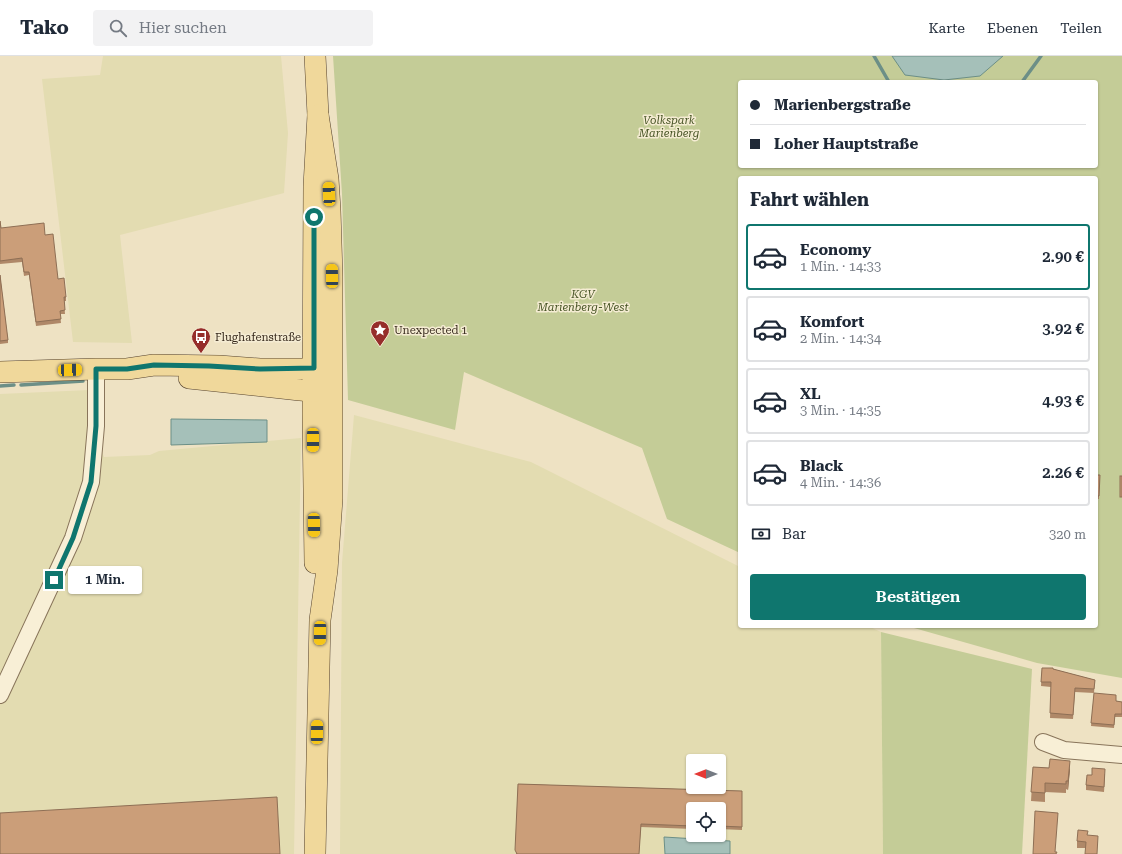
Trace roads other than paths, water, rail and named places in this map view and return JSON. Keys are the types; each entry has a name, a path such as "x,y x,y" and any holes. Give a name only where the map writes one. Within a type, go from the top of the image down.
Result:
{"main road":[{"path":"315,56 318,115 314,186 323,379 315,570 320,620 315,854"},
{"path":"0,372 127,369 154,365 212,366 260,369 323,379"}],"street":[{"path":"0,695 73,538 91,482 96,426 96,369"},
{"path":"1043,742 1064,750 1122,755"}],"water":[{"path":"892,56 1003,56 980,76 944,80 905,75"},
{"path":"171,419 267,420 267,442 171,445"},
{"path":"664,837 686,838 686,842 730,841 730,854 665,854"}],"waterway":[{"path":"874,56 888,80"},
{"path":"1023,80 1041,56"},
{"path":"21,385 83,381"},
{"path":"0,386 14,385"}],"place":[{"name":"Unexpected 1","path":"380,347"},
{"name":"Flughafenstraße","path":"201,354"}],"park label":[{"name":"Volkspark Marienberg","path":"669,126"},
{"name":"KGV Marienberg-West","path":"583,300"}]}
